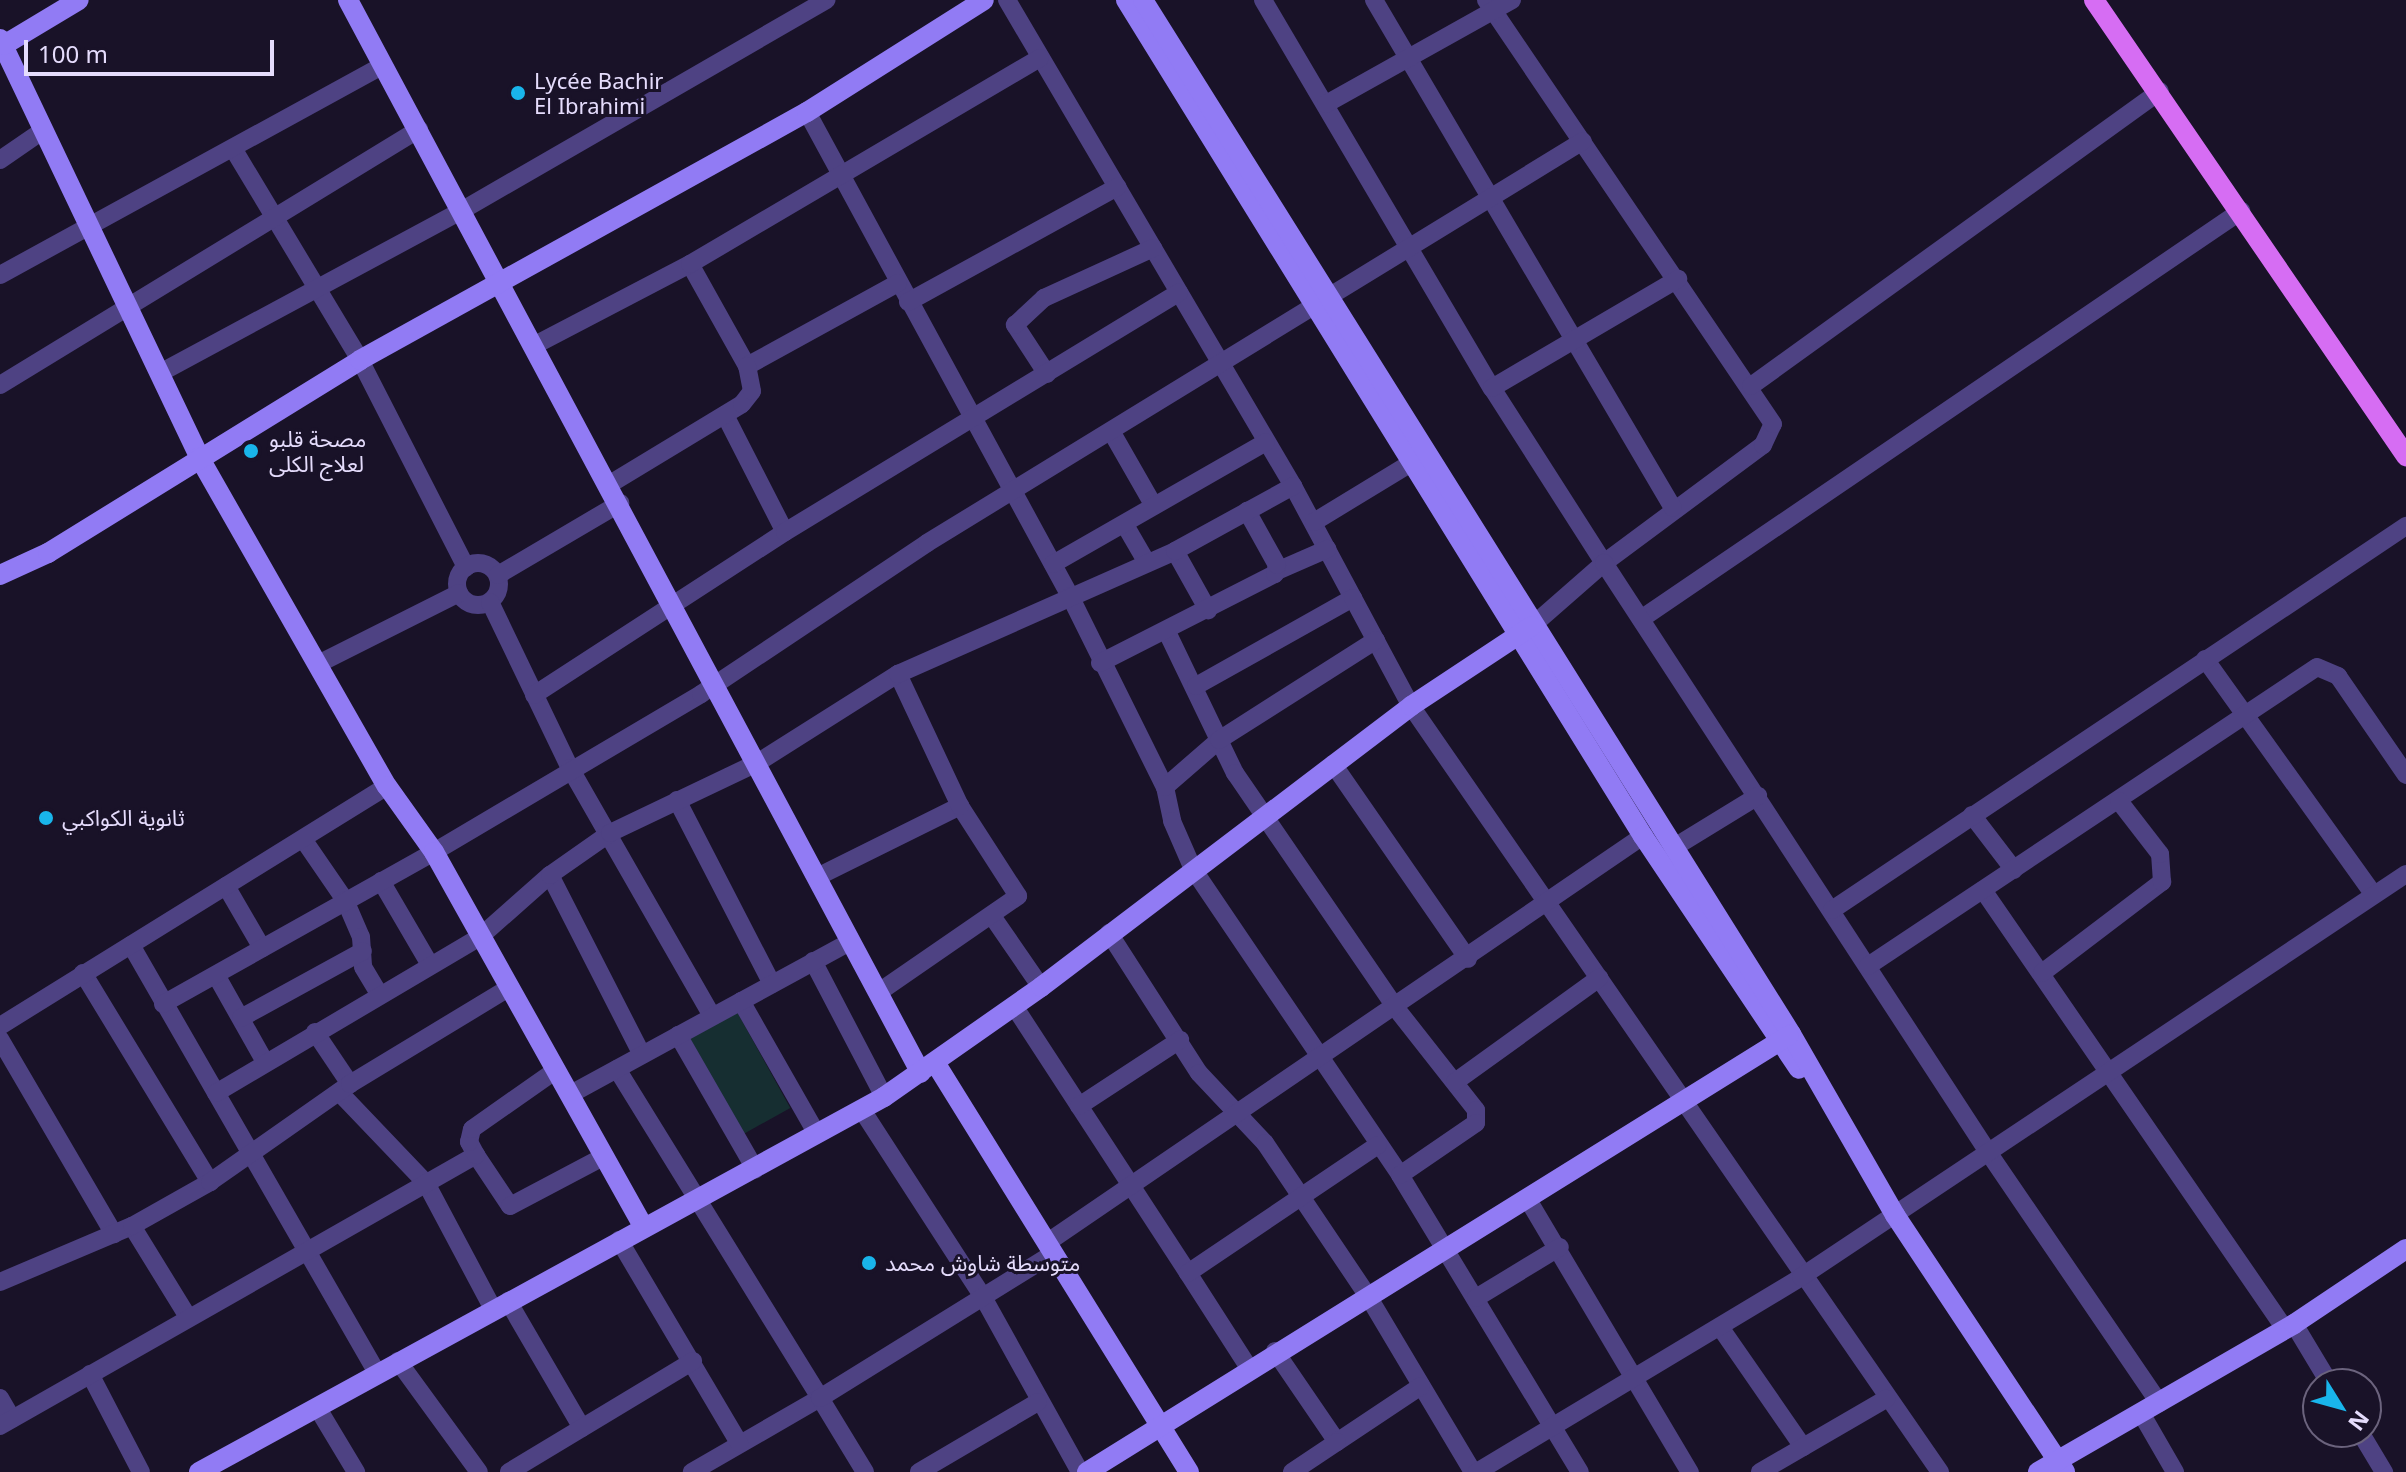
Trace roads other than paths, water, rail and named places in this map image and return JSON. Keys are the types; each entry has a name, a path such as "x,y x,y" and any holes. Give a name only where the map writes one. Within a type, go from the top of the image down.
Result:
{"main road":[{"path":"2094,0 2160,91 2406,456"},
{"path":"2107,0 2406,435"}],"street":[{"path":"79,0 3,53 91,227 199,457 387,786 434,852 644,1227"},
{"path":"160,373 461,211 826,0"},
{"path":"0,575 48,553 360,360 501,286 807,112 984,0"},
{"path":"1007,0 1314,522 1411,706 1686,1098 1801,1277 1940,1472"},
{"path":"1126,0 1322,302 1411,463 1673,848 1784,1038"},
{"path":"1143,0 1322,302 1525,631 1643,836 1784,1038 1895,1215 2061,1467"},
{"path":"1263,0 1492,388 1832,910 2150,1408 2175,1472"},
{"path":"1374,0 1494,196 1673,508"},
{"path":"1326,104 1410,60 1491,6 1512,0"},
{"path":"350,1 879,992 1051,1248 1158,1427 1189,1472"},
{"path":"199,1472 862,1110 928,1068 1041,987 1411,706 1525,631 1604,563 1769,435 1773,424 1751,386 1491,6"},
{"path":"535,345 690,264 1040,58"},
{"path":"0,275 234,150 383,65"},
{"path":"1751,386 2160,91"},
{"path":"807,112 839,177 1070,596 1100,663 1165,787 1172,821 1193,869 1400,1175 1580,1472"},
{"path":"0,385 419,129"},
{"path":"0,160 42,131"},
{"path":"163,1004 434,852 570,768 716,684 927,543 1222,366 1583,141"},
{"path":"234,150 360,360 466,567"},
{"path":"908,302 1117,187"},
{"path":"1641,619 2241,211"},
{"path":"1047,374 1015,325 1044,298 1153,248"},
{"path":"610,484 725,415 752,391 747,366 690,264"},
{"path":"1492,388 1577,341 1678,279"},
{"path":"747,366 898,283"},
{"path":"534,695 676,607 785,532 1179,292"},
{"path":"725,415 785,532"},
{"path":"1111,431 1154,506"},
{"path":"1053,564 1266,442"},
{"path":"1314,522 1411,463"},
{"path":"216,1093 481,936 550,875 610,833 757,763 898,674 1175,551 1293,486"},
{"path":"498,575 620,503"},
{"path":"1247,511 1277,571"},
{"path":"1125,525 1147,563"},
{"path":"1832,910 2406,526"},
{"path":"1100,663 1167,632 1277,571 1327,549"},
{"path":"1175,551 1208,610"},
{"path":"459,593 458,579 466,567 480,563 498,575"},
{"path":"459,593 476,605 490,602 499,590 498,575"},
{"path":"318,664 459,593"},
{"path":"1196,686 1353,598"},
{"path":"490,602 570,768 610,833 712,1016"},
{"path":"1167,632 1196,686 1219,740 1264,816 1395,1007 1476,1110 1476,1123 1400,1175"},
{"path":"1165,787 1219,740 1376,640"},
{"path":"2205,659 2374,895"},
{"path":"1868,966 2324,666 2338,676 2406,775"},
{"path":"879,992 1018,896 960,806 898,674"},
{"path":"1333,764 1468,959"},
{"path":"0,1026 387,786"},
{"path":"1673,848 1758,796"},
{"path":"677,800 772,984"},
{"path":"2042,973 2162,882 2160,854 2119,801"},
{"path":"817,877 960,806"},
{"path":"1972,815 2014,870"},
{"path":"696,1471 983,1297 1131,1186 1468,959 1643,836"},
{"path":"303,839 345,900 363,951 363,967 380,995"},
{"path":"1109,933 1199,1073 1239,1111 1368,1296 1475,1472 1801,1277 2406,874"},
{"path":"550,875 642,1055"},
{"path":"381,881 430,965"},
{"path":"226,886 262,948"},
{"path":"1983,890 2319,1368"},
{"path":"992,916 1041,987"},
{"path":"569,1095 851,941"},
{"path":"131,945 377,1373"},
{"path":"241,1018 363,951"},
{"path":"813,961 884,1097"},
{"path":"83,973 210,1182"},
{"path":"216,975 265,1062"},
{"path":"1455,1082 1599,978"},
{"path":"0,1282 132,1226 210,1182 344,1088 510,987"},
{"path":"741,1001 817,1134"},
{"path":"1014,1006 1249,1368"},
{"path":"315,1032 344,1088 426,1183 500,1305 582,1428"},
{"path":"678,1035 755,1169"},
{"path":"1087,1472 1275,1351 1784,1038"},
{"path":"0,1039 114,1234"},
{"path":"1079,1106 1180,1040"},
{"path":"617,1069 865,1472"},
{"path":"556,1070 472,1129 469,1142 476,1155 510,1206 603,1157"},
{"path":"862,1110 983,1297 1038,1402 1080,1472"},
{"path":"1188,1273 1378,1145"},
{"path":"0,1398 6,1422 476,1155"},
{"path":"1527,1198 1560,1247 1690,1472"},
{"path":"132,1226 188,1317"},
{"path":"619,1240 739,1443"},
{"path":"1476,1298 1560,1247"},
{"path":"2038,1472 2061,1467 2150,1408 2290,1327 2406,1249"},
{"path":"1720,1327 1803,1447"},
{"path":"1275,1351 1337,1442"},
{"path":"398,1361 479,1472"},
{"path":"509,1472 693,1361"},
{"path":"90,1374 141,1472"},
{"path":"1292,1472 1421,1386"},
{"path":"1760,1472 1886,1399"},
{"path":"919,1472 1038,1402"},
{"path":"317,1407 356,1472"},
{"path":"2370,1448 2384,1472"}],"place":[{"name":"Lycée Bachir El Ibrahimi","path":"518,93"},
{"name":"مصحة قلبو لعلاج الكلى","path":"251,451"},
{"name":"ثانوية الكواكبي","path":"46,818"},
{"name":"متوسطة شاوش محمد","path":"869,1263"}]}
